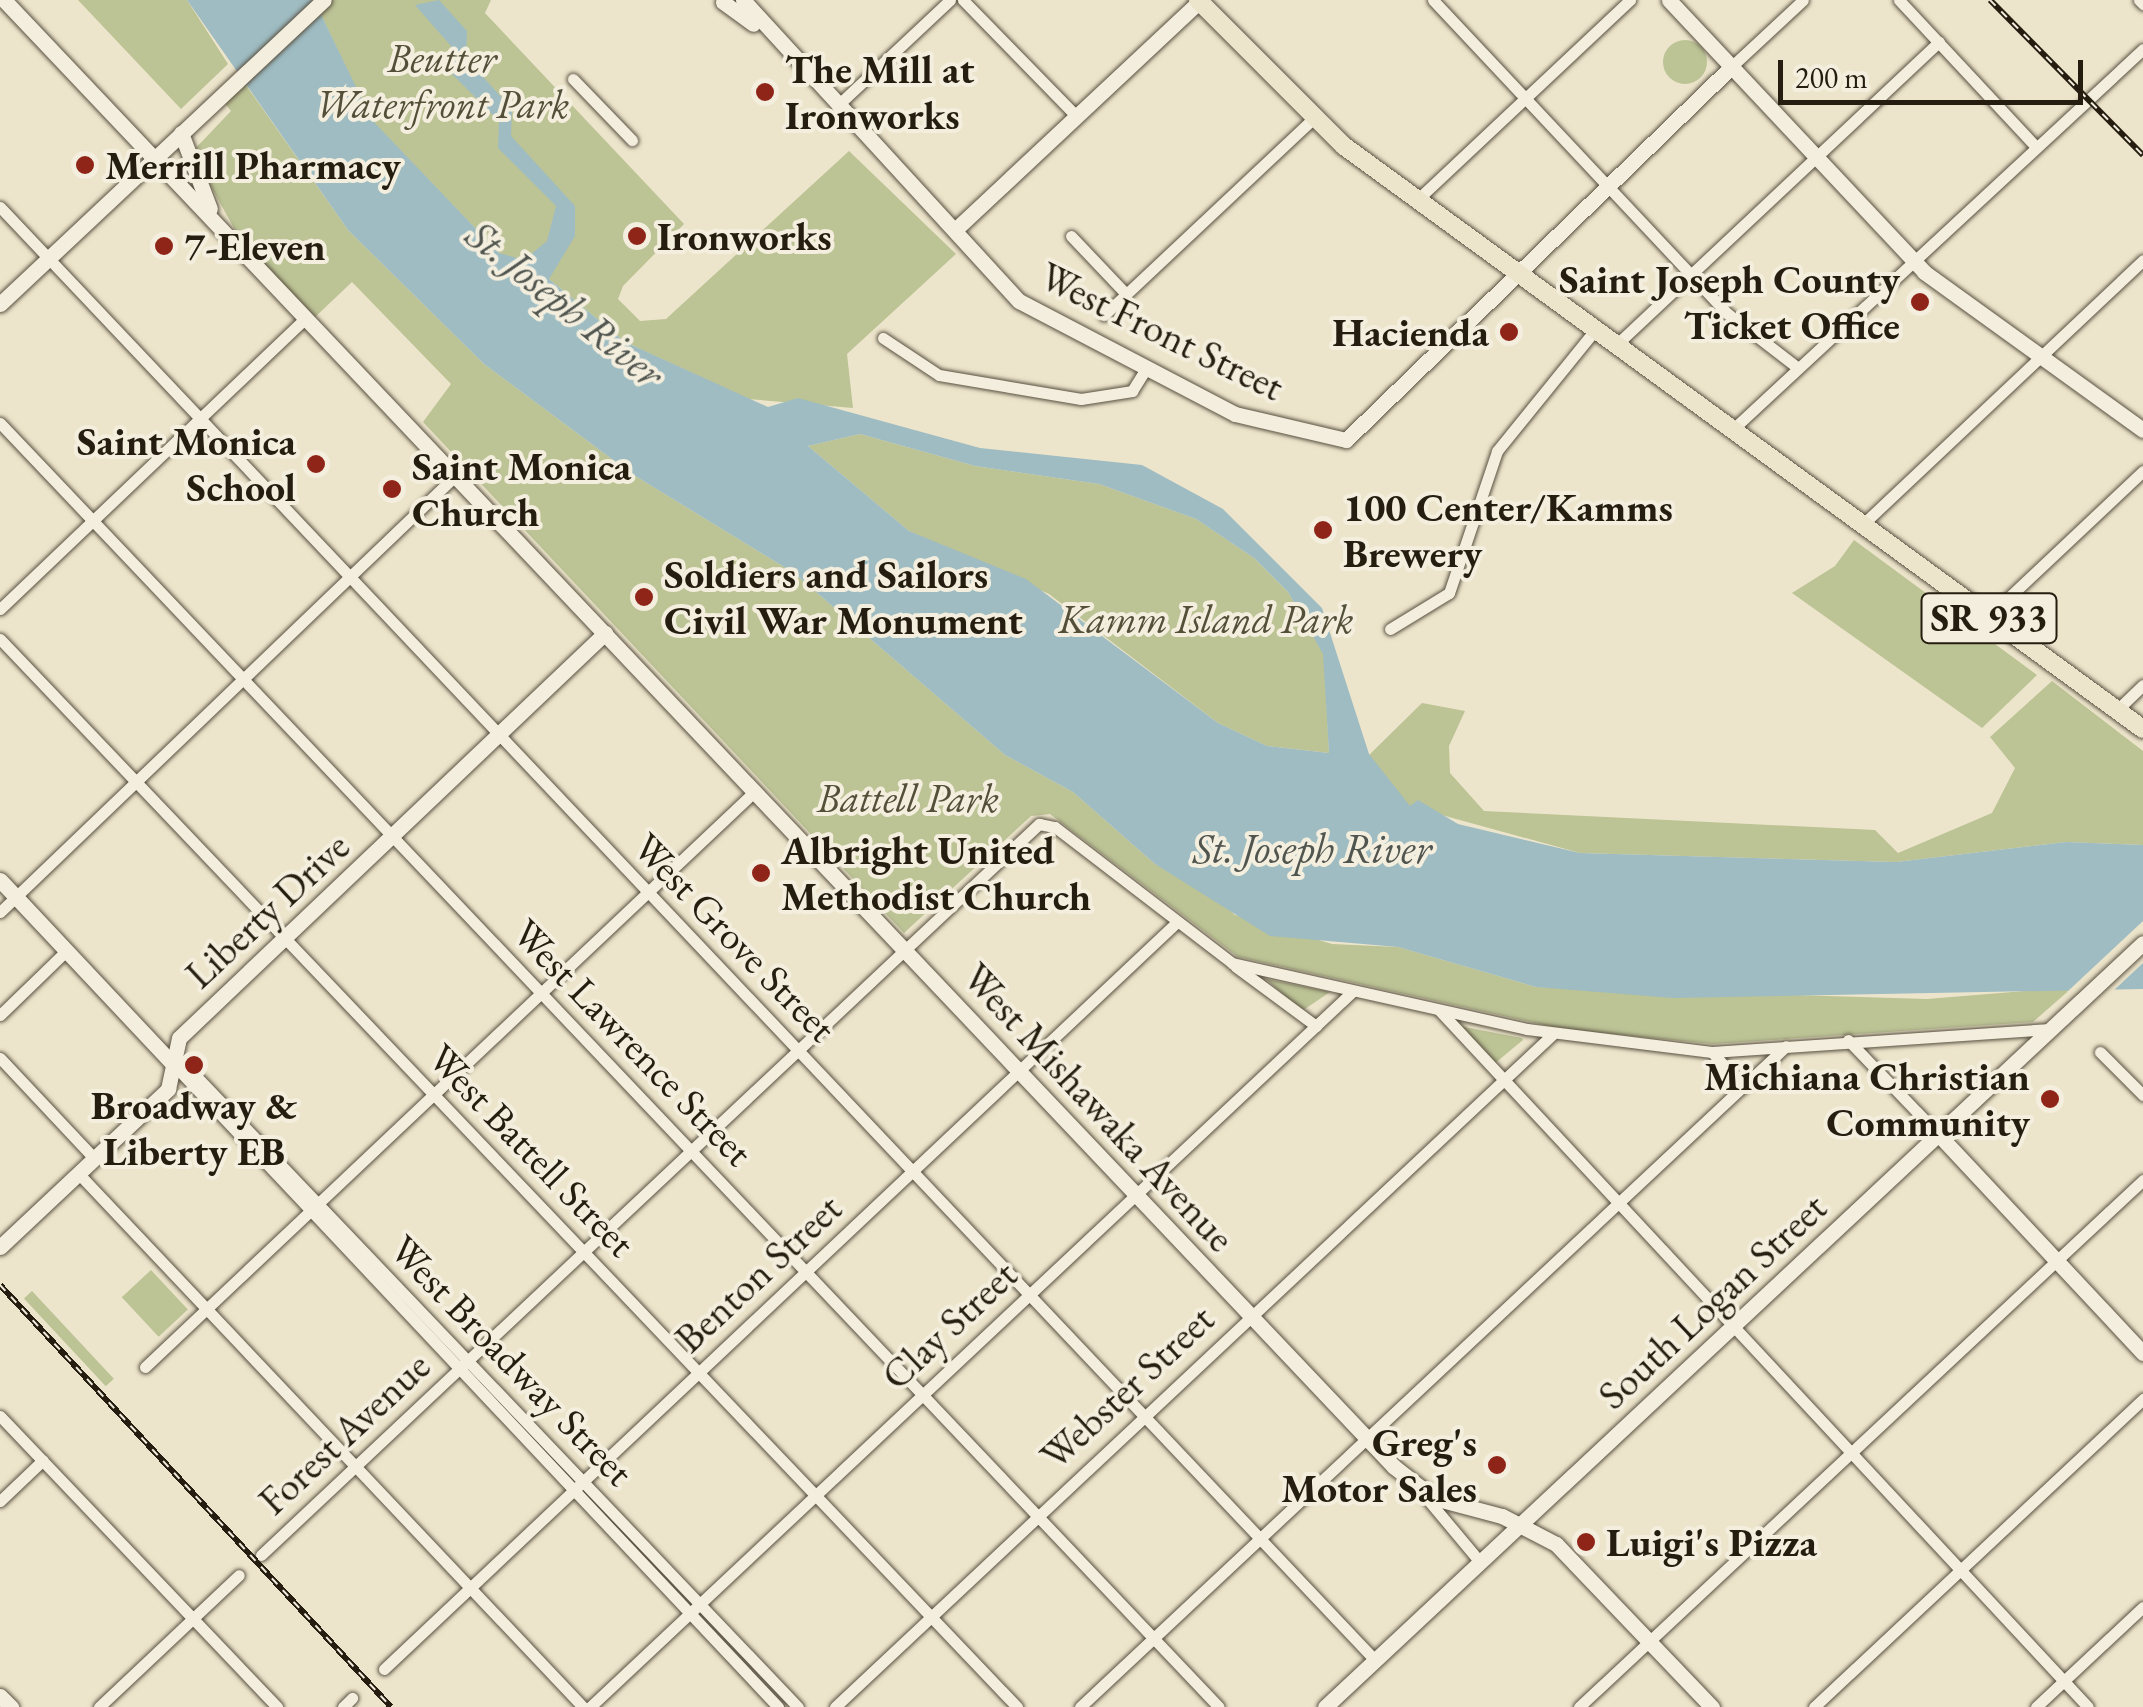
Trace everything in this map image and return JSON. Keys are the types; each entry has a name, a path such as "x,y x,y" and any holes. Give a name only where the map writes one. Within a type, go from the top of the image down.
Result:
{"main road":[{"name":"SR 933","path":"1199,1 1313,119 1418,200 2143,729"}],"street":[{"path":"0,304 324,0"},
{"name":"West Front Street","path":"743,0 762,28 1019,301 1252,420 1346,440 1515,272"},
{"path":"837,106 950,0"},
{"path":"964,0 1077,117"},
{"path":"1433,0 1692,275 1798,368"},
{"path":"1418,200 1630,0"},
{"path":"1668,0 1912,260 2143,430"},
{"path":"1515,272 1803,0"},
{"path":"1899,0 2035,146"},
{"name":"West Mishawaka Avenue","path":"2,1 1419,1489 1480,1562"},
{"name":"West Front Street","path":"722,1 762,28"},
{"path":"956,230 1199,1"},
{"path":"1616,345 1939,42"},
{"path":"1732,430 2143,49"},
{"path":"574,79 632,140"},
{"path":"1104,315 1313,119"},
{"path":"182,133 219,226"},
{"name":"West Grove Street","path":"0,208 1375,1660"},
{"path":"1071,236 1126,294"},
{"path":"1862,525 2143,260"},
{"path":"0,609 306,318"},
{"path":"1390,630 1449,594 1497,451 1595,330"},
{"path":"884,338 938,375 1081,398 1132,390 1147,367"},
{"name":"West Lawrence Street","path":"0,422 1219,1707"},
{"path":"1988,617 2143,471"},
{"path":"0,912 454,476"},
{"name":"Liberty Drive","path":"0,1247 168,1089 179,1038 606,633"},
{"name":"West Battell Street","path":"0,639 1017,1707"},
{"path":"2117,710 2143,685"},
{"path":"145,1367 755,791"},
{"name":"Forest Avenue","path":"261,1555 1038,824 1055,826 1176,924"},
{"name":"West Broadway Street","path":"0,880 308,1214 778,1707"},
{"path":"1176,924 1316,1026"},
{"name":"Benton Street","path":"384,1669 1176,924"},
{"name":"South Logan Street","path":"1325,1707 2143,943"},
{"path":"0,1015 67,950"},
{"path":"1232,963 1552,1034 1712,1052 1848,1040 2051,1030"},
{"name":"Clay Street","path":"586,1707 1354,991"},
{"path":"1439,1010 2088,1707"},
{"name":"Webster Street","path":"835,1707 1552,1034"},
{"path":"1848,1040 2143,1353"},
{"path":"1080,1707 1786,1046"},
{"path":"1712,1052 1743,1087"},
{"path":"2100,1052 2143,1095"},
{"path":"1,1063 94,1158"},
{"name":"West Broadway Street","path":"173,1064 318,1204 798,1707"},
{"path":"78,1173 586,1707"},
{"path":"1579,1707 2143,1180"},
{"path":"1814,1707 2143,1400"},
{"path":"0,1416 277,1707"},
{"path":"0,1500 43,1460"},
{"name":"West Mishawaka Avenue","path":"1419,1489 1521,1524 1568,1554 1712,1707"},
{"path":"99,1707 239,1576"},
{"path":"2036,1707 2143,1607"},
{"path":"0,1696 11,1707"}],"green space":[{"path":"78,0 187,0 228,64 181,109"},
{"name":"Beutter Waterfront Park","path":"314,0 491,0 485,13 684,224 623,286 618,299 640,321 666,319 849,151 956,254 847,354 853,408 748,399 625,342 549,279 499,253 371,120"},
{"path":"1685,40 1701,46 1707,62 1701,78 1685,84 1669,78 1663,62 1669,46"},
{"name":"Battell Park","path":"241,78 348,230 484,364 632,474 794,573 1005,755 1073,792 1155,864 1208,890 1235,915 1332,944 1398,947 1536,987 1927,999 2073,987 2033,1022 1713,1044 1562,1029 1238,957 1050,814 1031,816 904,933 423,422 451,384 352,282 313,319 235,230 192,152 231,111 220,97"},
{"name":"Kamm Island Park","path":"860,434 975,466 1099,484 1196,519 1254,558 1288,592 1324,654 1329,753 1267,746 1218,723 1049,594 909,531 808,446"},
{"path":"1854,540 2037,675 1982,728 1792,593 1835,566"},
{"path":"2052,681 2143,751 2143,845 2066,842 1896,862 1580,853 1409,806 1369,755 1422,703 1465,711 1449,746 1450,773 1484,811 1875,830 1898,853 1992,813 2015,768 1990,737"},
{"path":"1266,979 1330,992 1302,1011"},
{"path":"1459,1026 1522,1038 1523,1040 1494,1064"},
{"path":"151,1270 188,1309 159,1337 122,1297"},
{"path":"32,1291 114,1379 106,1386 24,1299"}],"water":[{"name":"St. Joseph River","path":"187,0 314,0 372,120 499,253 524,260 547,241 556,206 498,148 499,121 451,73 451,46 415,5 439,0 467,31 466,58 512,109 511,136 575,206 575,236 549,279 625,342 768,407 798,398 980,448 1142,465 1223,509 1322,608 1369,754 1410,806 1418,800 1458,824 1580,853 1896,862 2066,842 2143,845 2143,989 1673,998 1536,987 1398,947 1270,936 1155,864 1073,792 1005,755 794,573 632,474 484,364 348,230","holes":["860,434 975,466 1099,484 1196,519 1254,558 1288,592 1323,654 1329,753 1267,746 1218,723 1026,579 909,531 808,446"]}],"pier":[{"path":"2143,921 2143,963 2112,992 2067,992"}],"railway":[{"path":"1990,0 2143,155"},
{"path":"0,1285 391,1707"}],"place":[{"name":"The Mill at Ironworks","path":"765,92"},
{"name":"Merrill Pharmacy","path":"85,165"},
{"name":"Ironworks","path":"637,236"},
{"name":"7-Eleven","path":"164,246"},
{"name":"Saint Joseph County Ticket Office","path":"1920,302"},
{"name":"Hacienda","path":"1509,332"},
{"name":"Saint Monica School","path":"316,464"},
{"name":"Saint Monica Church","path":"392,489"},
{"name":"100 Center/Kamms Brewery","path":"1323,530"},
{"name":"Soldiers and Sailors Civil War Monument","path":"644,597"},
{"name":"Albright United Methodist Church","path":"761,873"},
{"name":"Broadway & Liberty EB","path":"194,1065"},
{"name":"Michiana Christian Community","path":"2050,1099"},
{"name":"Greg's Motor Sales","path":"1497,1465"},
{"name":"Luigi's Pizza","path":"1586,1542"}]}
